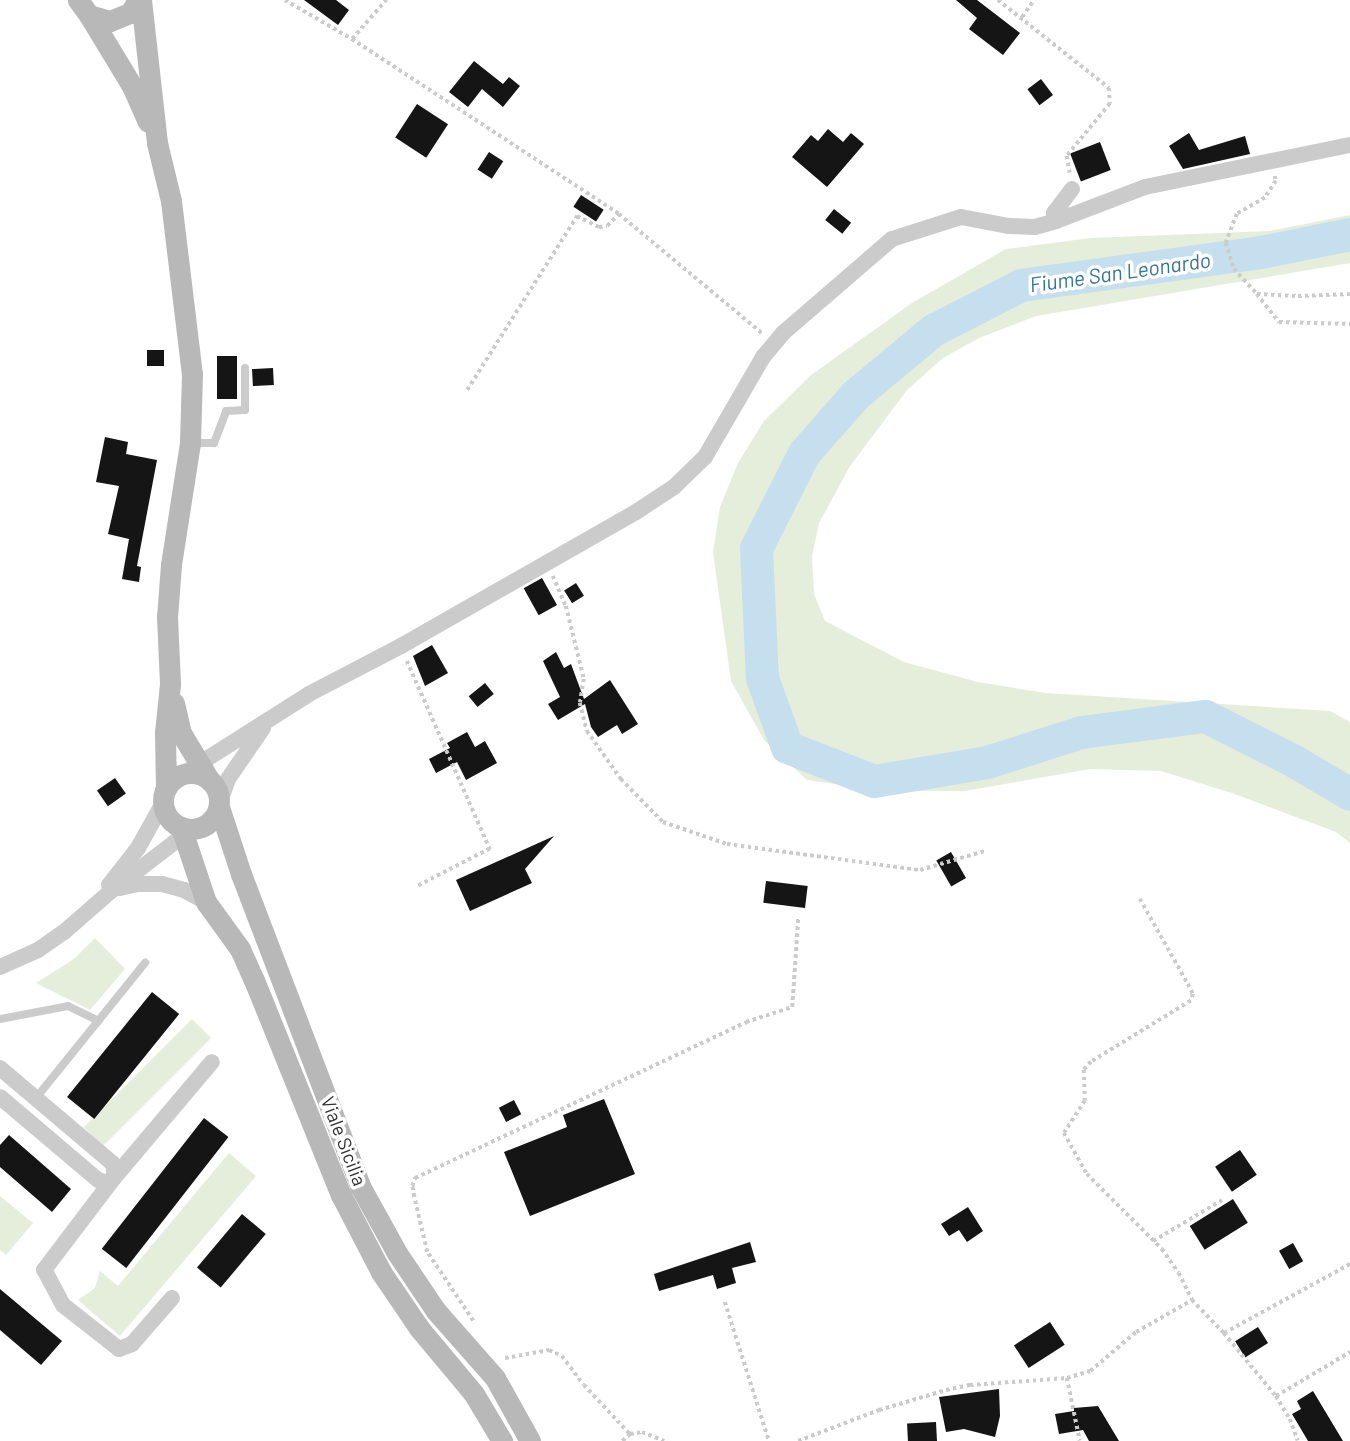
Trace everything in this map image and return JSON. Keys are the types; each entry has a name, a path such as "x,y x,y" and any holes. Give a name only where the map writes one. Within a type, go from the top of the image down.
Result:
{"main road":[{"path":"83,8 110,21 121,19 130,13 140,0"},
{"path":"140,0 157,143 171,201 192,374 190,443 169,591 170,684 165,732 165,796 168,818 187,830 211,822 219,806 218,792 198,773 181,733 170,684"},
{"path":"83,8 132,86 157,143"},
{"path":"165,796 198,773"},
{"name":"Viale Sicilia","path":"219,806 241,874 360,1186 397,1253 436,1311 495,1378 530,1441"},
{"name":"Viale Sicilia","path":"187,830 206,902 240,949 341,1195 381,1272 419,1328 474,1394 502,1441"}],"street":[{"path":"198,773 271,718 309,694 401,646 636,512 674,487 705,457 763,357 775,343 838,283 892,239 961,217 1009,226 1035,227 1145,187 1350,145"},
{"path":"1056,221 1054,213 1072,189"},
{"path":"219,806 238,762 271,718"},
{"path":"95,904 138,848 165,796"},
{"path":"0,967 38,950 187,830"},
{"path":"111,891 137,884 162,884 184,890 206,902"},
{"path":"172,1298 132,1344 119,1349 62,1305 45,1276 45,1266 113,1179 212,1062"},
{"path":"0,1068 113,1164 116,1170 113,1179 104,1183 98,1180 0,1097"}],"lane":[{"path":"190,443 214,443 226,411 245,410 246,368"},
{"path":"36,1098 145,963"},
{"path":"0,1020 68,1006 99,1021"}],"path":[{"path":"285,0 352,39 619,214 775,343"},
{"path":"352,39 386,0"},
{"path":"998,0 1110,88 1110,104 1067,156 1072,189"},
{"path":"1022,17 1034,0"},
{"path":"1272,163 1276,181 1265,198 1237,214 1226,243 1234,269 1279,322 1350,324"},
{"path":"467,390 577,216 599,227 607,226 619,214"},
{"path":"1257,294 1350,294"},
{"path":"546,561 566,606 584,679 580,703 587,731 621,779 663,822 727,844 920,870 985,851"},
{"path":"401,646 490,849 416,887"},
{"path":"1140,899 1188,984 1193,994 1191,1001 1091,1062 1084,1070 1085,1101 1064,1133 1087,1174 1153,1241 1179,1273 1192,1300 1224,1333 1276,1396 1290,1419 1298,1441"},
{"path":"475,1324 427,1252 412,1186 415,1178 747,1022 792,1007 798,918"},
{"path":"1153,1241 1222,1200"},
{"path":"1224,1333 1350,1264"},
{"path":"798,1441 879,1410 946,1390 970,1385 1067,1378 1090,1371 1136,1332 1192,1300"},
{"path":"725,1301 769,1441"},
{"path":"497,1352 504,1358 549,1350 562,1356 584,1385 630,1434"},
{"path":"1276,1396 1350,1352"},
{"path":"1067,1378 1080,1441"},
{"path":"622,1441 630,1434 642,1432 664,1441"}],"green space":[{"path":"1350,215 1350,263 1036,316 979,338 943,358 907,390 850,466 819,523 812,556 814,594 825,621 904,662 978,682 1046,693 1330,711 1350,722 1350,843 1336,832 1232,793 1161,771 1090,769 965,791 886,791 807,780 764,740 731,681 713,552 720,507 738,463 764,421 811,375 912,303 1006,249 1091,238 1270,231"},
{"path":"95,938 125,969 90,1010 36,983 74,959"},
{"path":"192,1019 211,1038 103,1146 84,1127"},
{"path":"229,1153 256,1176 120,1336 78,1300 95,1288 100,1271 118,1286"},
{"path":"0,1196 33,1223 6,1255 0,1250"}],"building":[{"path":"304,0 336,0 349,10 338,25"},
{"path":"956,0 977,0 1020,33 1003,55 969,29 977,18"},
{"path":"474,61 503,84 509,77 520,86 503,107 482,89 468,107 449,92"},
{"path":"1041,79 1053,95 1039,105 1027,89"},
{"path":"417,104 448,124 426,158 395,138"},
{"path":"828,129 843,142 851,133 864,144 827,187 792,157 811,135 818,141"},
{"path":"1189,133 1199,150 1245,136 1250,154 1183,169 1169,146"},
{"path":"1100,142 1111,170 1081,181 1070,153"},
{"path":"489,152 503,161 492,179 478,170"},
{"path":"581,195 604,210 596,221 573,207"},
{"path":"834,209 851,223 842,234 825,220"},
{"path":"147,350 164,350 164,366 147,366"},
{"path":"217,356 237,356 237,399 217,399"},
{"path":"273,368 274,385 253,386 252,369"},
{"path":"105,437 128,442 126,454 157,460 137,566 141,567 139,582 122,579 129,539 108,534 119,486 96,482"},
{"path":"542,578 557,605 539,615 524,588"},
{"path":"576,583 584,596 572,603 564,590"},
{"path":"432,645 448,673 425,686 413,656"},
{"path":"556,652 564,668 571,664 584,699 610,680 638,724 622,734 617,725 598,737 591,727 585,704 558,720 548,704 560,697 543,661"},
{"path":"485,683 494,694 477,707 469,696"},
{"path":"467,732 475,747 485,741 497,763 466,780 457,762 436,773 429,759 450,748 447,743"},
{"path":"115,778 126,794 108,806 97,791"},
{"path":"554,836 525,869 532,883 470,911 456,880"},
{"path":"951,852 966,878 951,886 936,860"},
{"path":"766,881 808,886 805,908 763,903"},
{"path":"152,992 179,1014 94,1119 67,1097"},
{"path":"604,1099 635,1174 530,1216 504,1152 567,1127 563,1115"},
{"path":"514,1100 521,1114 506,1122 499,1108"},
{"path":"204,1118 228,1137 126,1268 102,1249"},
{"path":"9,1135 71,1189 52,1212 0,1167 0,1145"},
{"path":"1240,1150 1257,1175 1232,1192 1215,1167"},
{"path":"1233,1199 1248,1223 1205,1250 1190,1226"},
{"path":"968,1207 983,1231 967,1242 959,1230 949,1236 941,1224"},
{"path":"242,1214 266,1234 221,1288 197,1268"},
{"path":"750,1242 756,1262 732,1268 736,1283 717,1289 713,1275 659,1291 654,1274"},
{"path":"1293,1243 1303,1261 1289,1269 1279,1251"},
{"path":"0,1289 62,1341 41,1365 0,1330"},
{"path":"1050,1322 1065,1345 1029,1368 1014,1345"},
{"path":"1258,1327 1268,1343 1245,1357 1235,1341"},
{"path":"999,1389 1000,1416 995,1437 964,1429 946,1432 939,1397"},
{"path":"1313,1391 1343,1441 1308,1441 1292,1414 1301,1409 1297,1401"},
{"path":"1098,1406 1119,1441 1089,1441 1083,1430 1059,1434 1055,1414 1074,1411 1074,1408"},
{"path":"936,1422 937,1441 908,1441 907,1424"}],"waterway":[{"name":"Fiume San Leonardo","path":"1350,234 1261,252 1021,285 933,330 855,395 804,453 756,548 762,678 787,747 874,781 987,762 1081,732 1205,716 1294,761 1350,794"}]}
